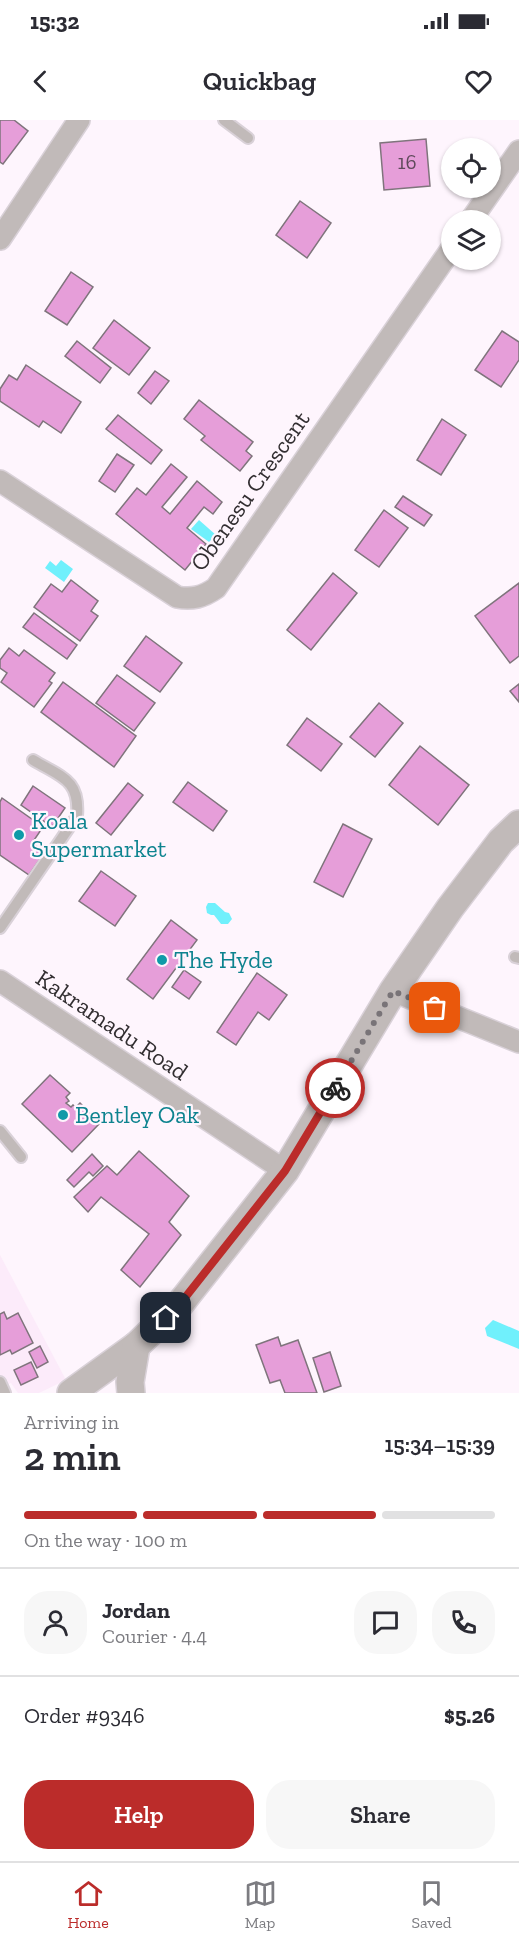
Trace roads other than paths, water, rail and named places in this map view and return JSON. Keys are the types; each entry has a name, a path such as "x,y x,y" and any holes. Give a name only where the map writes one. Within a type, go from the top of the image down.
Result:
{"street":[{"path":"0,239 80,120"},
{"path":"478,210 519,151"},
{"name":"Obenesu Crescent","path":"0,481 177,597 190,600 206,595 216,588 441,264"},
{"path":"71,1393 136,1346 180,1304 285,1171 393,991 450,908 501,841 519,824"},
{"name":"Kakramadu Road","path":"0,981 285,1171"},
{"path":"393,991 519,1042"},
{"path":"131,1393 130,1382 136,1346"}],"lane":[{"path":"224,120 248,138"},
{"path":"0,928 77,816 78,798 70,783 33,760"},
{"path":"0,1131 21,1157"},
{"path":"0,1382 5,1393"}],"water":[{"path":"199,520 216,535 209,542 191,529"},
{"path":"61,560 73,569 64,582 45,568 50,561 56,566"},
{"path":"208,903 215,903 229,913 232,919 228,924 221,924 214,915 207,913"},
{"path":"493,1320 519,1331 519,1349 487,1336 485,1328"}],"place":[{"name":"Koala Supermarket","path":"19,835"},
{"name":"The Hyde","path":"162,960"},
{"name":"Bentley Oak","path":"63,1115"}]}
